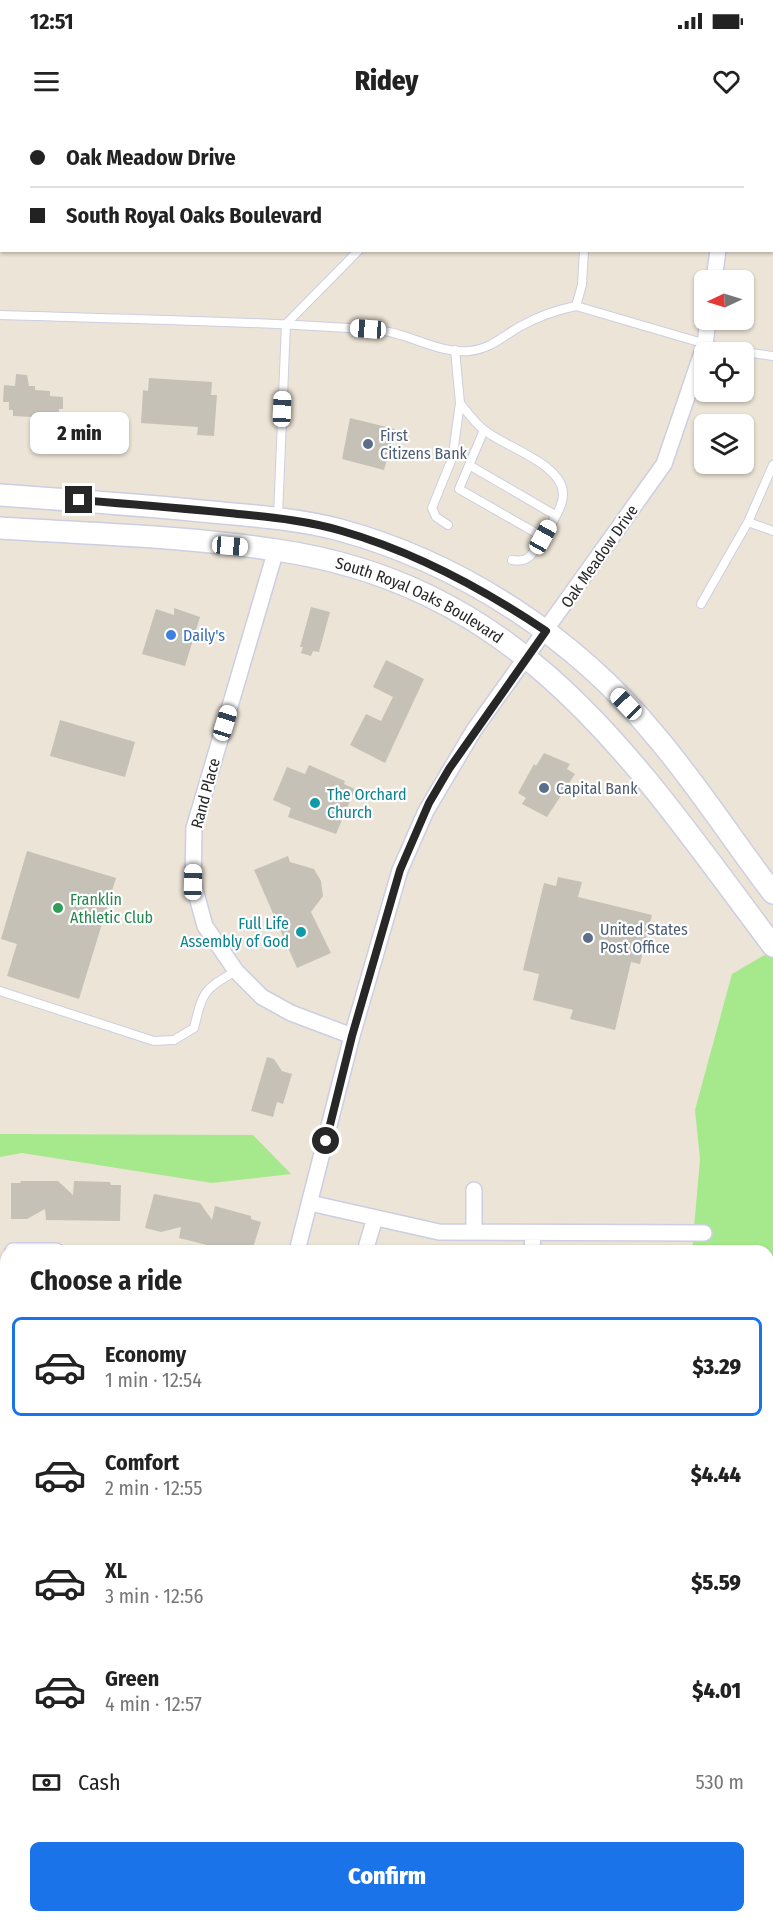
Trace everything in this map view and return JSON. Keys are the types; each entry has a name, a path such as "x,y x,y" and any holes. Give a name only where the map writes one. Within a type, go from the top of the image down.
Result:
{"main road":[{"name":"South Royal Oaks Boulevard","path":"0,495 278,518 339,530 392,547 491,595 546,631 600,677 654,733 773,893"},
{"name":"South Royal Oaks Boulevard","path":"0,528 276,550 334,562 401,583 477,621 527,657 580,704 630,758 773,946"}],"street":[{"path":"715,270 718,252"},
{"name":"Oak Meadow Drive","path":"299,1245 352,1036 400,870 428,806 474,730 664,464 694,376"},
{"name":"Rand Place","path":"276,550 194,828 193,882 205,926 236,971 261,997 291,1013 352,1036"},
{"path":"474,1190 474,1233"},
{"path":"310,1203 439,1232 704,1233"},
{"path":"367,1245 375,1218"},
{"path":"532,1245 533,1233"}],"lane":[{"path":"278,518 286,324 357,252"},
{"path":"576,306 582,285 584,252"},
{"path":"0,315 286,324 388,331 455,350 469,351 495,345 520,327 552,311 576,306 698,342"},
{"path":"454,446 460,403 455,350"},
{"path":"754,353 773,356"},
{"path":"460,403 484,430 556,475 563,492 562,502 529,560 522,562 512,560"},
{"path":"484,430 459,489 543,537"},
{"path":"448,525 436,517 432,508 453,456"},
{"path":"469,465 555,515"},
{"path":"701,604 748,522 773,465"},
{"path":"748,522 773,531"},
{"path":"0,991 154,1041 174,1040 194,1028 204,994 210,986 236,971"}],"green space":[{"path":"773,950 773,1245 693,1245 700,1159 695,1110 732,974"},
{"path":"0,1134 253,1135 291,1174 212,1183 22,1153 0,1157"}],"building":[{"path":"16,374 27,375 29,386 35,386 35,390 50,391 50,396 63,397 63,409 59,409 59,413 52,413 52,418 13,416 13,410 9,410 9,402 3,402 4,385 15,386"},
{"path":"149,378 212,382 211,395 217,395 214,436 197,435 198,427 141,423 143,390 148,391"},
{"name":"First Citizens Bank","path":"350,418 395,429 384,470 342,459"},
{"path":"311,607 330,612 319,652 313,651 311,656 301,653 303,647 300,647"},
{"name":"Daily's","path":"174,608 200,617 185,666 142,654 156,609 174,615"},
{"path":"386,660 424,679 385,763 350,745 366,714 381,721 393,697 373,687"},
{"path":"60,720 135,742 125,777 50,756"},
{"name":"Capital Bank","path":"544,753 570,764 567,769 575,774 547,817 522,804 526,798 518,793 534,764 536,766"},
{"name":"The Orchard Church","path":"309,765 345,781 344,784 355,789 336,834 288,817 291,808 273,800 287,767 305,774"},
{"name":"Franklin Athletic Club","path":"27,851 116,878 79,999 7,976 17,944 1,939"},
{"name":"Full Life Assembly of God","path":"288,856 290,862 314,869 321,881 323,896 311,912 331,953 297,968 254,870"},
{"name":"United States Post Office","path":"558,877 582,882 578,897 652,915 640,964 631,962 615,1030 570,1019 573,1010 533,1000 539,974 523,970 544,883 556,886"},
{"path":"267,1057 274,1059 282,1071 292,1074 283,1104 277,1102 273,1117 251,1111"},
{"path":"58,1181 73,1195 74,1181 110,1182 111,1185 121,1185 120,1221 46,1220 45,1209 27,1219 11,1219 11,1183"},
{"path":"154,1194 200,1203 212,1220 215,1206 251,1216 251,1219 261,1222 254,1245 207,1245 179,1238 181,1227 161,1232 145,1228"}],"place":[{"name":"First Citizens Bank","path":"368,444"},
{"name":"Daily's","path":"171,635"},
{"name":"Capital Bank","path":"544,788"},
{"name":"The Orchard Church","path":"315,803"},
{"name":"Franklin Athletic Club","path":"58,908"},
{"name":"Full Life Assembly of God","path":"301,932"},
{"name":"United States Post Office","path":"588,938"}],"route":[{"path":"79,500 278,518 339,530 392,547 438,567 491,595 546,631 474,730 449,769 429,803 400,870 352,1036 326,1141"}]}
